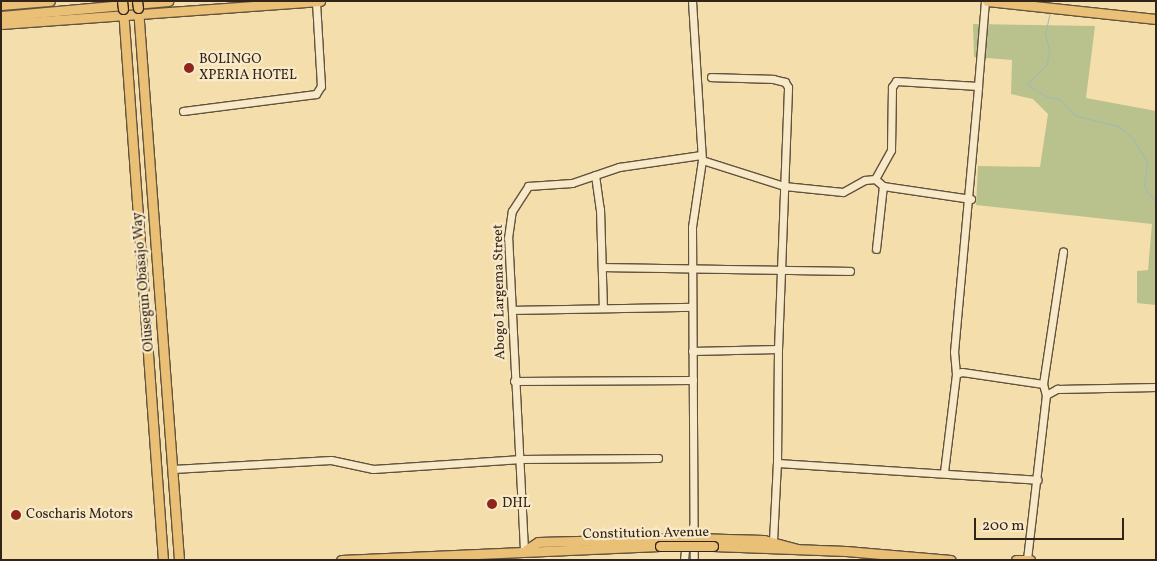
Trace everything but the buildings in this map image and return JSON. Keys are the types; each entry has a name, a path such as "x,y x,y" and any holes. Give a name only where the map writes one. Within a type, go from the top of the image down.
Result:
{"main road":[{"path":"1,5 50,1"},
{"path":"1,16 168,1"},
{"path":"1,24 123,8 320,1"},
{"path":"986,1 1156,19"},
{"name":"Olusegun Obasajo Way","path":"123,8 163,560"},
{"name":"Olusegun Obasajo Way","path":"138,8 179,560"},
{"path":"525,550 538,542 691,535 773,541 797,549"},
{"name":"Constitution Avenue","path":"341,560 379,557 451,556 525,550 713,546 797,549 951,560"},
{"path":"439,560 451,556"},
{"path":"1016,560 1028,560"}],"street":[{"path":"692,1 701,158 693,212 692,267 691,535 694,560"},
{"path":"944,472 956,374 954,352 971,198 978,86 986,1"},
{"path":"183,111 302,99 316,94 321,86 316,2"},
{"path":"712,77 773,79 787,84 778,349 777,463 773,541"},
{"path":"875,180 891,150 892,87 896,81 978,86"},
{"path":"701,158 784,186 843,192 865,180 875,180 883,186 971,198"},
{"name":"Abogo Largema Street","path":"525,550 518,459 508,238 518,197 528,186 572,183 619,167 701,158"},
{"path":"595,174 603,267 603,308"},
{"path":"876,249 883,186"},
{"path":"1028,560 1046,395 1043,384 1063,252"},
{"path":"603,267 850,271"},
{"path":"512,310 692,307"},
{"path":"692,351 778,349"},
{"path":"956,374 962,372 1043,384"},
{"path":"514,381 693,380"},
{"path":"1046,395 1057,389 1156,387"},
{"path":"173,469 331,460 373,469 518,459 658,458"},
{"path":"777,463 944,472 1037,480"},
{"path":"684,560 691,535"}],"green space":[{"path":"973,24 1095,26 1086,98 1156,111 1156,305 1137,303 1137,271 1148,270 1152,224 976,205 978,166 1040,167 1048,114 1033,99 1011,94 1012,60 974,57"}],"waterway":[{"path":"1050,12 1045,34 1049,49 1047,64 1027,84 1047,97 1060,99 1076,116 1118,126 1132,137 1147,162 1144,186 1156,203"}],"place":[{"name":"BOLINGO XPERIA HOTEL","path":"189,68"},
{"name":"DHL","path":"492,504"},
{"name":"Coscharis Motors","path":"16,515"}]}
